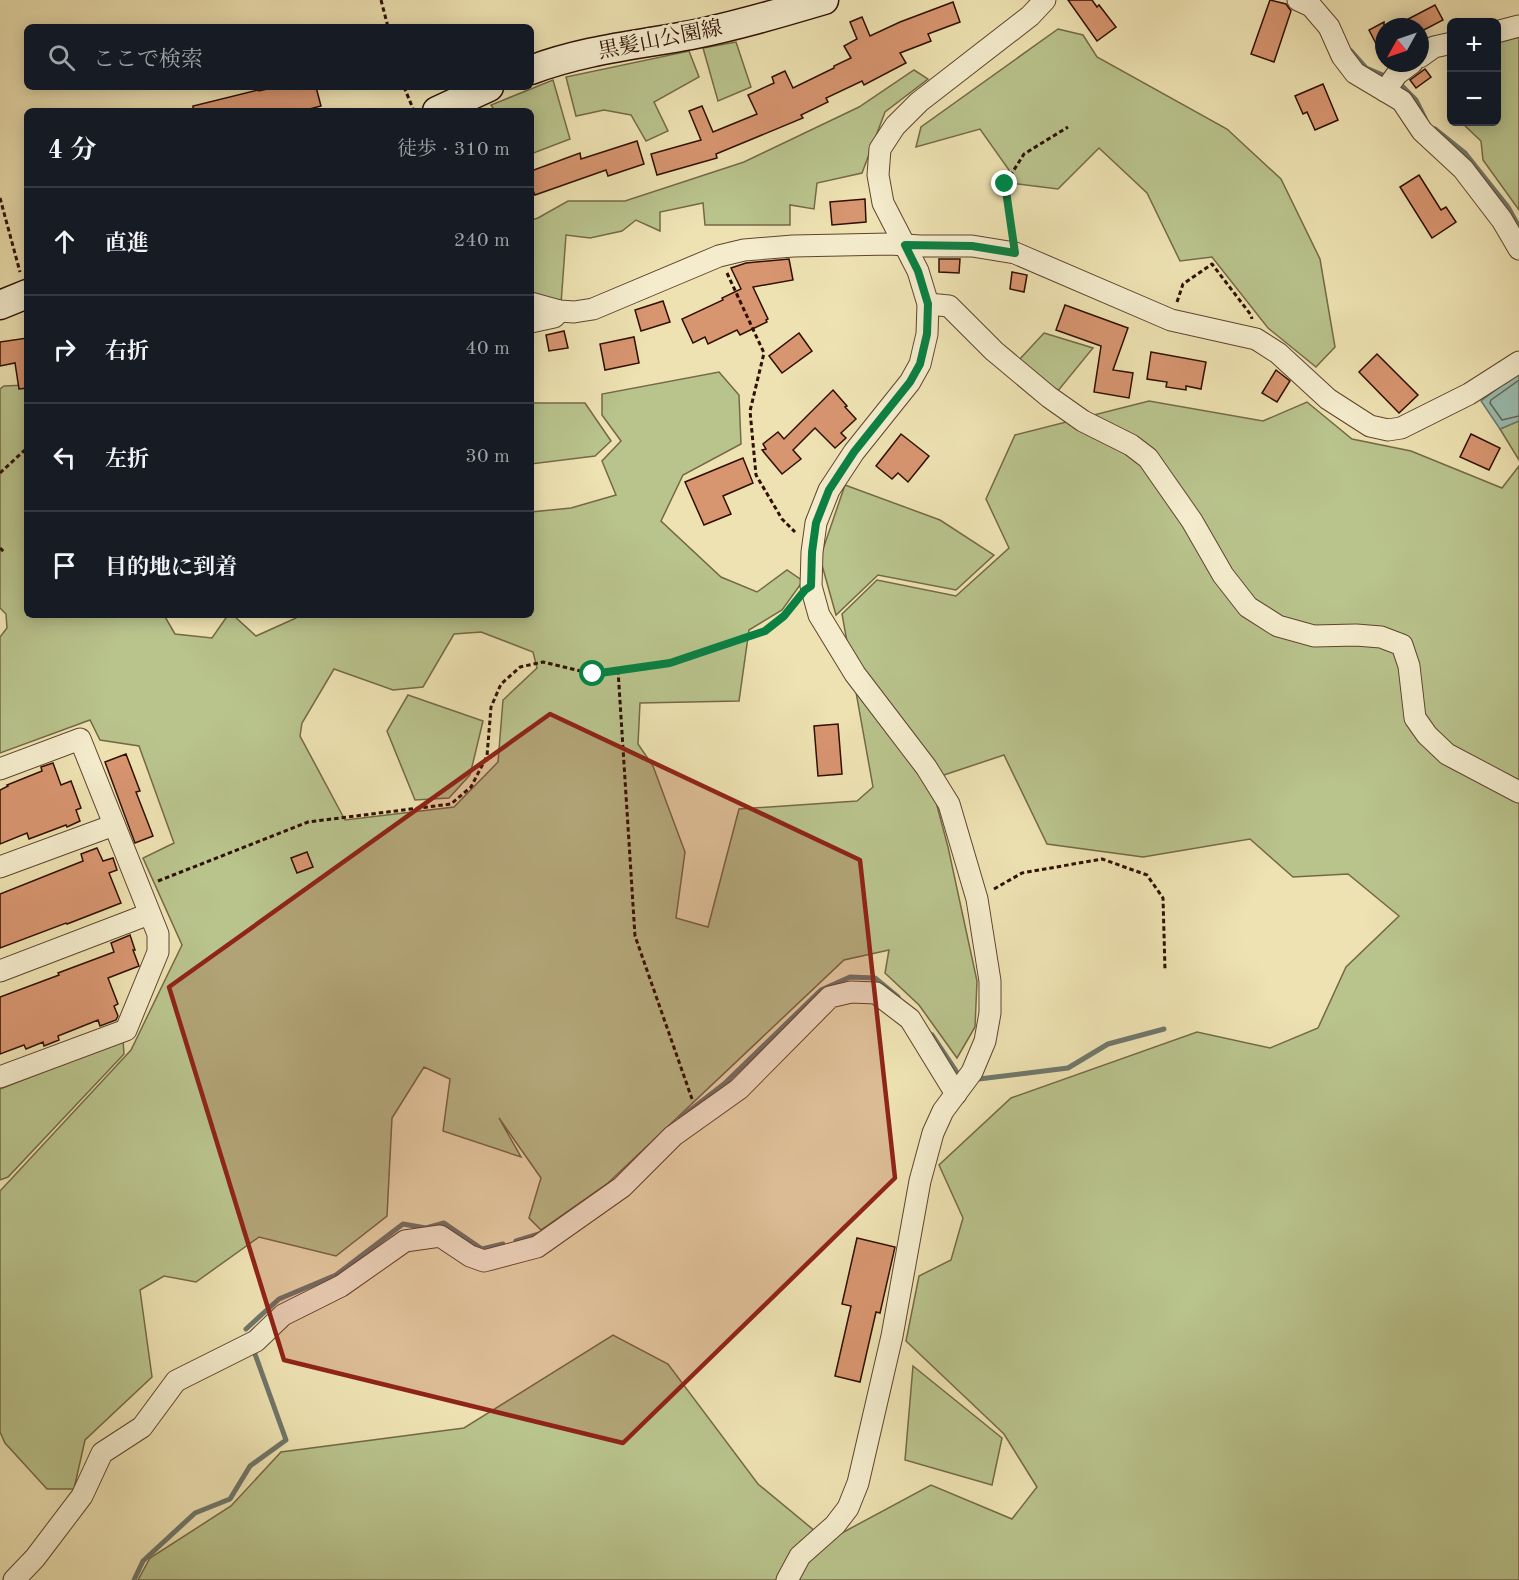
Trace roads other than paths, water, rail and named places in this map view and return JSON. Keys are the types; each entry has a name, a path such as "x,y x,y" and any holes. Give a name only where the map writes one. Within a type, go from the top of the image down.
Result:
{"main road":[{"name":"黒髪山公園線","path":"534,69 554,61 612,47 692,35 773,16 824,0"},
{"path":"444,108 482,90"},
{"path":"0,305 24,295"}],"street":[{"path":"787,1580 800,1557 835,1526 848,1508 858,1483 892,1336 922,1172 933,1133 944,1111 972,1072 985,1041 990,1013 990,981 977,899 949,804 927,767 855,674 819,615 811,586 816,523 829,490 854,452 910,382 920,364 927,334 928,304 918,271 883,203 878,175 880,149 895,126 920,102 1030,16 1045,0"},
{"path":"1298,0 1311,6 1329,27 1342,56 1355,73 1402,101 1422,131 1463,169 1502,220 1519,249"},
{"path":"1501,31 1519,26"},
{"path":"1429,51 1447,44"},
{"path":"1385,91 1400,72"},
{"path":"534,304 560,312 593,309 719,256 744,249 793,246 972,246 1015,253 1171,320 1256,339 1278,353 1328,399 1370,426 1389,430 1401,428 1469,394 1519,362"},
{"path":"928,304 949,306 994,351 1049,397 1083,421 1131,445 1148,458 1192,520 1223,575 1248,607 1278,626 1314,636 1381,637 1402,645 1409,666 1415,718 1427,735 1447,754 1519,792"},
{"path":"534,321 554,317 560,312"},
{"path":"0,770 80,739 158,934 158,952 126,1030 0,1077"},
{"path":"0,867 114,825"},
{"path":"0,971 149,914"},
{"path":"14,1580 35,1558 82,1496 102,1453 142,1426 176,1381 256,1341 283,1315 341,1286 405,1241 440,1236 470,1256 484,1261 537,1247 622,1187 673,1136 739,1089 830,997 851,992 876,993 910,1019 956,1094"}],"water":[{"path":"1519,372 1519,421 1500,429 1481,401"}],"waterway":[{"path":"1351,51 1366,68 1385,76"},
{"path":"1401,85 1416,100 1425,118"},
{"path":"1435,129 1465,153 1508,207 1519,227"},
{"path":"680,1118 724,1084 821,990 850,977 875,978 898,997"},
{"path":"979,1079 1068,1068 1108,1044 1164,1029"},
{"path":"932,1035 956,1071"},
{"path":"246,1329 279,1299 336,1275 403,1224 426,1228 444,1223 482,1249 503,1244"},
{"path":"516,1241 539,1234"},
{"path":"134,1580 143,1561 195,1513 230,1499 250,1466 286,1440 255,1354"}]}
